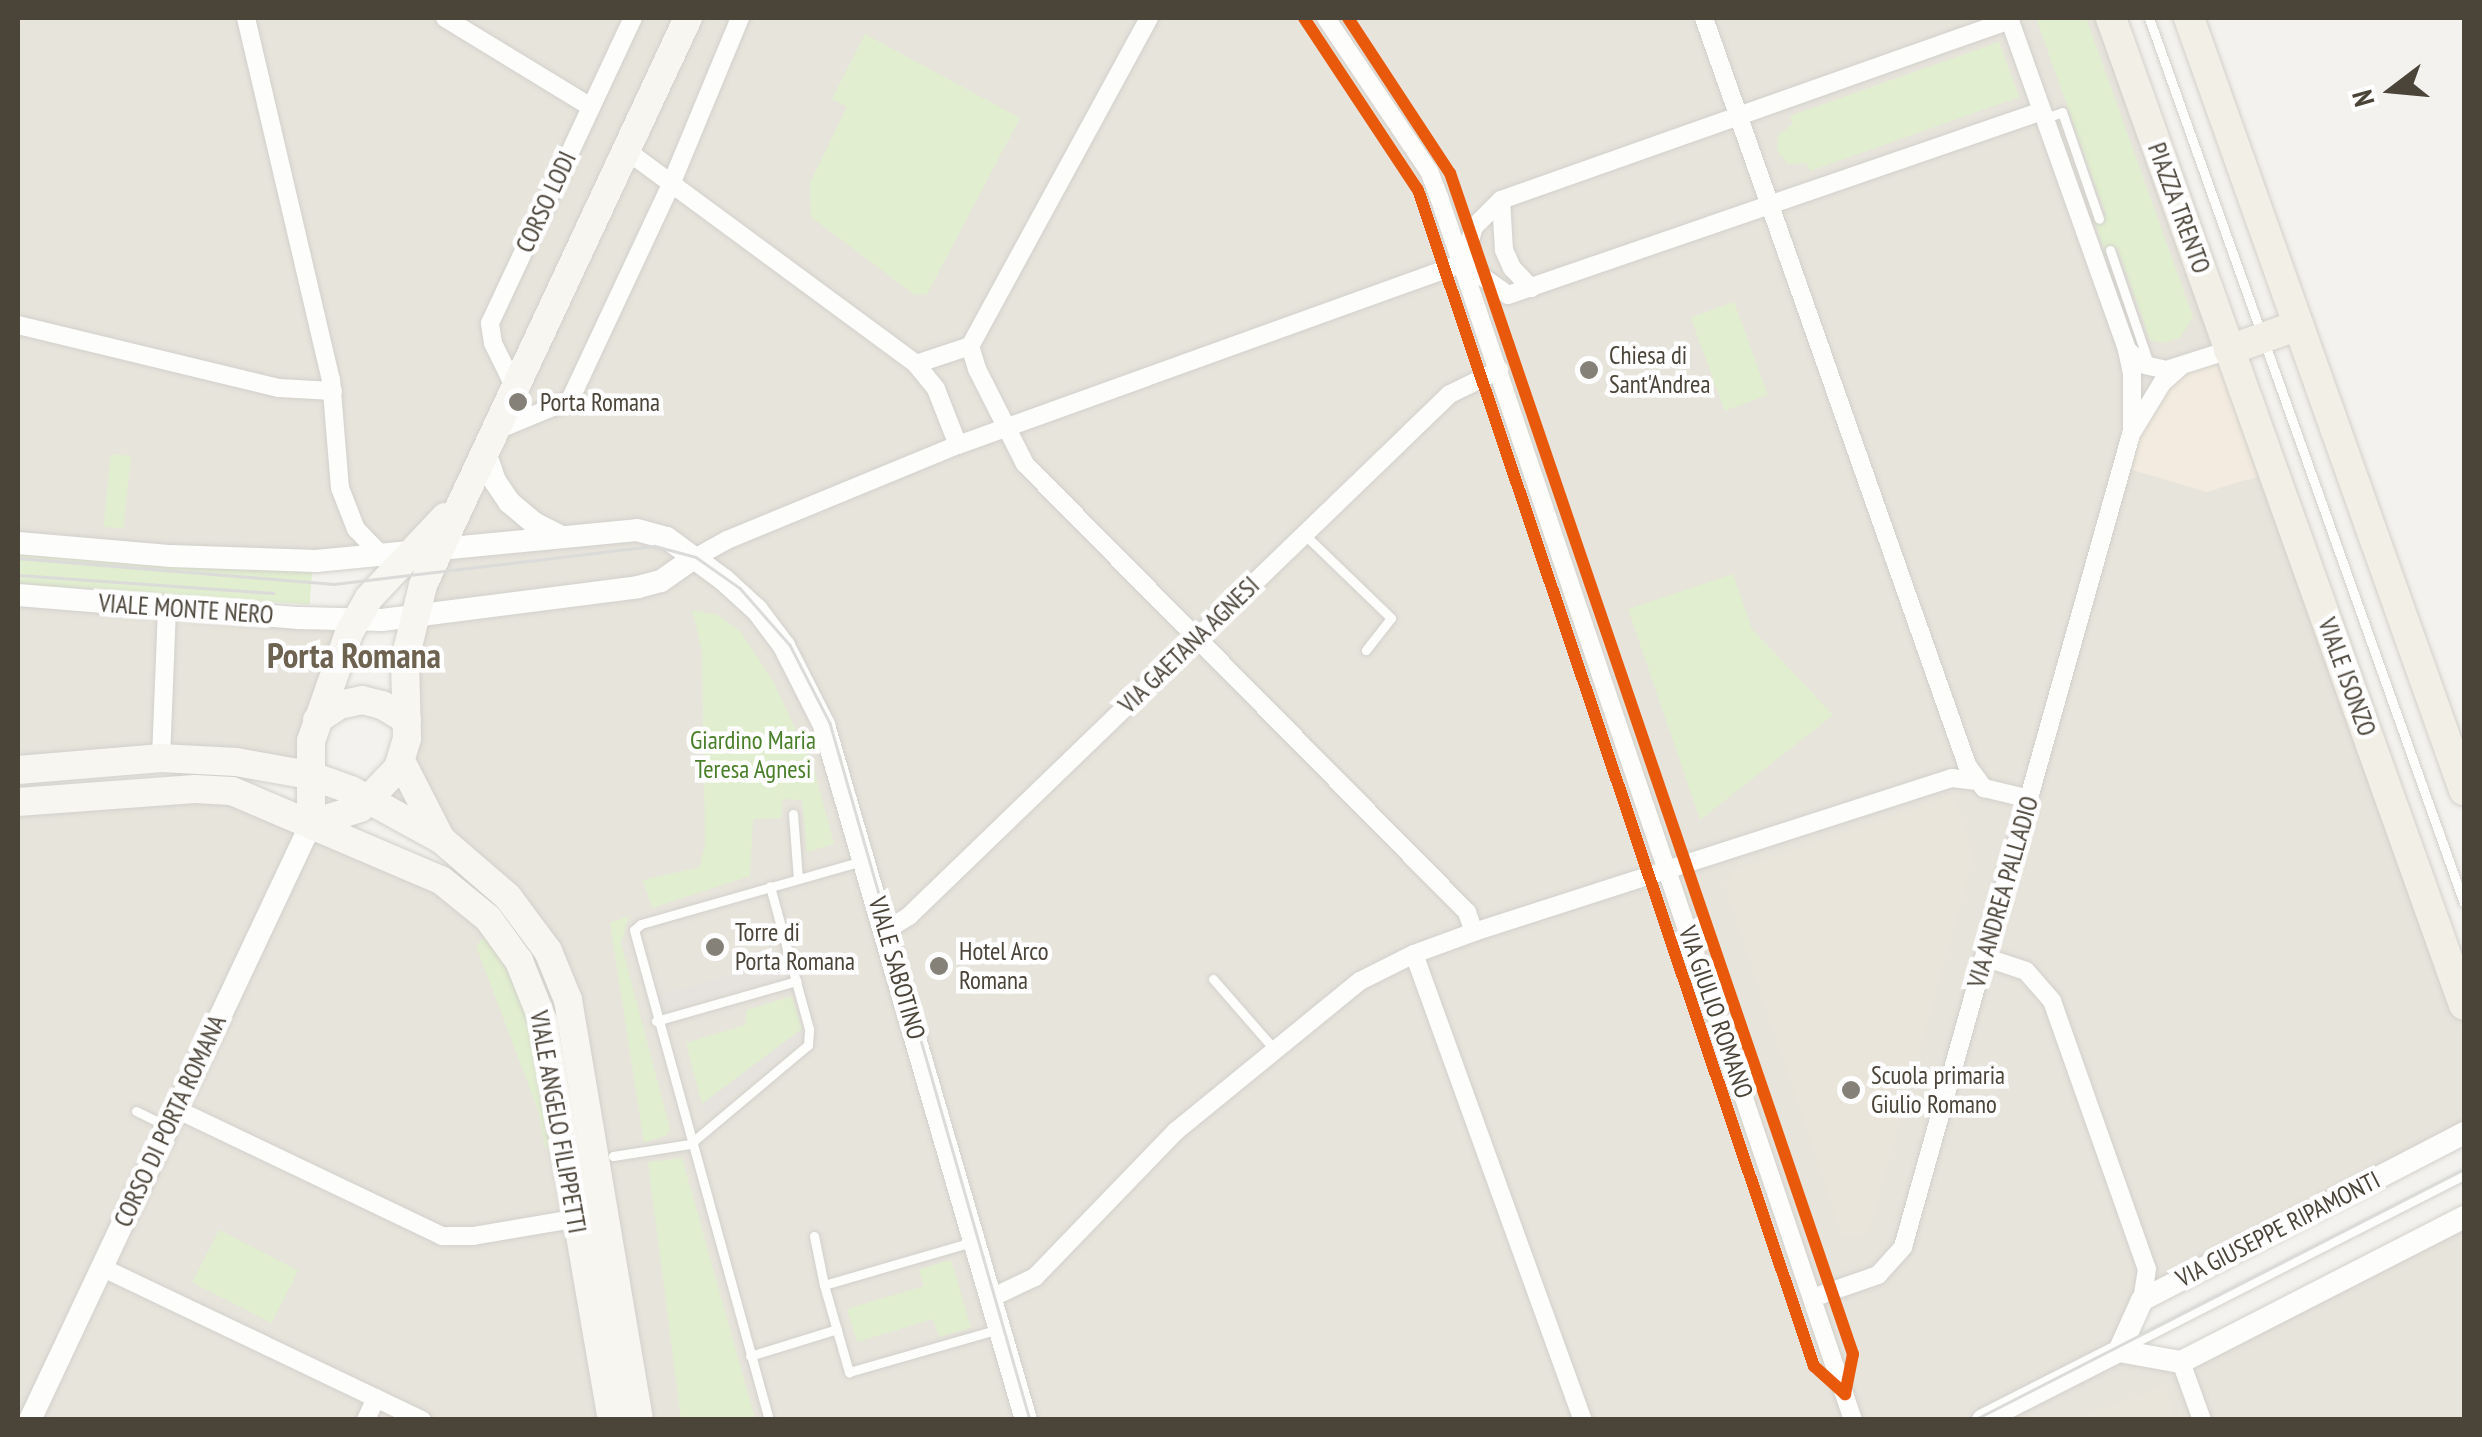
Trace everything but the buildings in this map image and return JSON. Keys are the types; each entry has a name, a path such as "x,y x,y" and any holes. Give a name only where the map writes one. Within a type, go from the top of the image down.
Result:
{"main road":[{"name":"CORSO LODI","path":"317,720 354,621 425,553 490,443 688,18"},
{"name":"PIAZZA TRENTO","path":"2111,18 2229,350"},
{"path":"2189,18 2464,790"},
{"path":"2229,350 2298,325"},
{"name":"VIALE ISONZO","path":"2229,350 2464,1005"},
{"path":"406,720 382,705 362,700 339,706 317,720 309,775 310,824 354,811 372,800 401,760 406,720 405,660 425,553"},
{"path":"160,758 163,790"},
{"path":"18,770 160,758 236,762 309,775 372,800"},
{"name":"VIALE ANGELO FILIPPETTI","path":"401,760 442,840"},
{"name":"VIALE ANGELO FILIPPETTI","path":"18,802 163,790 232,791 458,890 513,950 543,1021 574,1220 612,1420"},
{"name":"VIALE ANGELO FILIPPETTI","path":"372,800 442,840 517,907 560,974 577,1041 639,1420"}],"street":[{"path":"246,18 333,392 344,504 356,529 382,556"},
{"path":"445,18 591,107"},
{"name":"CORSO LODI","path":"515,388 493,344 490,323 633,18"},
{"path":"562,537 534,523 509,502 495,482 490,443 570,400 672,182 740,18"},
{"path":"916,364 970,346 1149,18"},
{"name":"VIA GIULIO ROMANO","path":"1326,18 1429,171 1670,871 1853,1420"},
{"path":"1704,18 1976,781"},
{"path":"1462,263 1474,227 1502,200 2009,18 2127,350 2132,373 2132,434"},
{"path":"1462,263 1493,289 1508,295 2044,114"},
{"path":"626,150 916,364 936,389 958,445"},
{"path":"1502,200 1504,250 1512,268 1531,288"},
{"path":"692,560 727,540 958,445 1462,263"},
{"path":"18,325 279,388 333,392"},
{"path":"970,346 1004,429 1026,464 1467,912 1474,932"},
{"path":"2127,350 2150,366 2180,367"},
{"path":"2132,434 2162,382 2180,367 2229,350"},
{"name":"VIA GAETANA AGNESI","path":"886,930 909,916 1450,394 1499,370"},
{"name":"VIA ANDREA PALLADIO","path":"1812,1298 1874,1277 1900,1252 2132,434"},
{"name":"VIALE SABOTINO","path":"382,556 646,530 667,538 757,610 797,666 824,726 867,860 1026,1420"},
{"name":"VIALE MONTE NERO","path":"18,543 171,556 316,561 382,556"},
{"name":"VIALE MONTE NERO","path":"18,596 354,621 457,612 649,585 692,560"},
{"path":"160,758 168,608"},
{"path":"991,1298 1035,1277 1176,1132 1274,1049 1360,981 1414,954 1952,778 1976,781 1994,792 2030,800"},
{"name":"CORSO DI PORTA ROMANA","path":"30,1420 310,824"},
{"path":"1414,954 1583,1420"},
{"path":"1984,957 2026,970 2052,1001 2147,1269 2142,1300 2119,1351 2181,1362 2464,1217"},
{"path":"172,1117 442,1236 472,1236 574,1220 590,1214 603,1202"},
{"name":"VIA GIUSEPPE RIPAMONTI","path":"2142,1300 2464,1133"},
{"path":"102,1267 422,1420"},
{"name":"VIA GIUSEPPE RIPAMONTI","path":"1983,1420 2119,1351"},
{"path":"2181,1362 2202,1420"},
{"path":"366,1420 376,1398"}],"lane":[{"name":"PIAZZA TRENTO","path":"2149,18 2262,338"},
{"path":"2044,114 2062,112 2099,218"},
{"path":"2110,250 2150,366"},
{"name":"VIALE ISONZO","path":"2262,338 2464,903"},
{"path":"1304,534 1391,618 1366,650"},
{"path":"793,814 798,879"},
{"path":"768,1420 634,930 640,924 867,860"},
{"path":"613,1156 690,1144 808,1045 809,1029 770,886"},
{"path":"1213,978 1274,1049"},
{"path":"656,1021 796,981"},
{"path":"136,1111 172,1117"},
{"name":"VIA GIUSEPPE RIPAMONTI","path":"2119,1351 2464,1175"},
{"path":"814,1236 849,1372 999,1329"},
{"path":"824,1285 974,1242"},
{"path":"750,1356 837,1329"}],"shaded area":[{"path":"18,18 687,18 492,448 410,552 317,559 18,541"},
{"path":"692,18 2108,18 2228,352 2247,480 2271,472 2464,1011 2464,1131 2155,1290 2133,1336 1971,1419 642,1419 560,964 381,795 388,786 407,648"},
{"path":"2228,352 2271,472 2207,492 2126,468 2135,436 2182,370"},
{"path":"18,600 348,624 305,771 18,766"},
{"path":"202,791 315,827 34,1419 18,1420 18,804"},
{"name":"Scuola primaria Giulio Romano","path":"1954,795 1970,845 1970,870 1868,1234 1842,1235 1725,886 1733,871"},
{"path":"318,829 440,883 521,976 606,1419 39,1420"},
{"path":"778,963 782,978 661,1011 657,995"},
{"path":"802,1029 806,1037 706,1116 702,1104"},
{"path":"2464,1222 2464,1419 1993,1420 2121,1357 2181,1367"},
{"path":"2164,1387 2176,1419 2070,1419 2110,1406"}],"green space":[{"path":"2036,18 2086,18 2193,317 2180,338 2162,343 2150,340 2118,248 2105,252 2094,220 2106,215"},
{"path":"865,34 1020,118 927,294 915,295 811,217 810,183 847,107 832,99"},
{"path":"1999,42 2019,97 1810,171 1806,163 1788,164 1777,151 1778,135 1793,124 1790,116"},
{"path":"1734,302 1768,395 1725,411 1691,318"},
{"path":"111,454 131,456 123,529 103,527"},
{"path":"18,548 312,569 310,604 18,584"},
{"path":"1733,574 1752,629 1833,715 1700,820 1628,609"},
{"name":"Giardino Maria Teresa Agnesi","path":"692,610 718,615 740,631 773,681 814,769 834,844 807,852 802,800 783,799 781,818 753,819 750,876 652,908 643,880 700,867 705,844 702,650"},
{"path":"629,916 621,943 670,1129 667,1135 644,1143 610,923"},
{"path":"484,937 517,984 533,1030 551,1146 545,1148 538,1110 476,946"},
{"path":"792,996 802,1029 702,1104 686,1043 745,1025 747,1010"},
{"path":"682,1158 755,1419 681,1419 648,1162"},
{"path":"219,1230 298,1270 272,1323 192,1283"},
{"path":"951,1260 971,1328 939,1337 933,1319 857,1342 847,1309 924,1286 919,1269"}],"tram line":[{"path":"18,558 334,584 655,546 696,557 740,588 790,645 830,723 1030,1420"},
{"path":"18,575 273,593"},
{"path":"1974,1420 2464,1169"}],"cycle path":[{"path":"1304,18 1418,190 1814,1366 1845,1394"},
{"path":"1348,18 1450,173 1853,1354 1845,1394"}],"place":[{"name":"Chiesa di Sant'Andrea","path":"1589,370"},
{"name":"Porta Romana","path":"518,402"},
{"name":"Torre di Porta Romana","path":"715,947"},
{"name":"Hotel Arco Romana","path":"939,966"},
{"name":"Scuola primaria Giulio Romano","path":"1851,1090"}],"district":[{"name":"Porta Romana","path":"354,655"}]}
